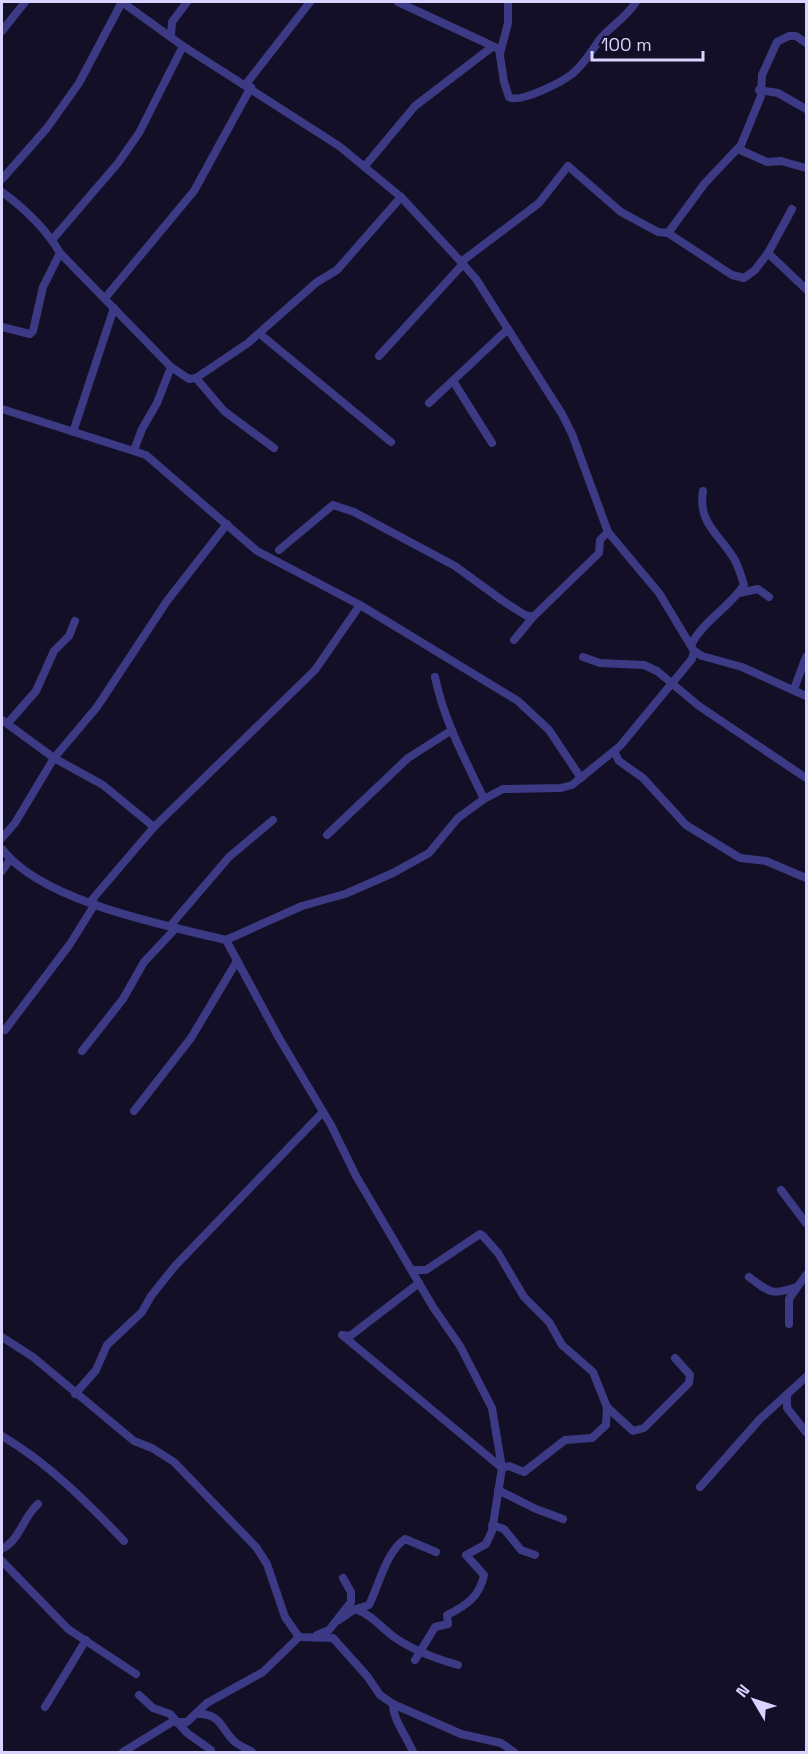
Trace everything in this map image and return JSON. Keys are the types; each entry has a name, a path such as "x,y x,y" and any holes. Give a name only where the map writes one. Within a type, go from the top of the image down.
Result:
{"street":[{"path":"2,31 25,2"},
{"path":"2,179 47,128 54,115 80,83 122,2 171,35 183,46 248,86 365,166 402,198 462,263 507,329 567,424 608,532 659,593 692,652 742,667 759,677 807,696"},
{"path":"159,27 172,22 187,2"},
{"path":"105,298 194,191 248,86 310,2"},
{"path":"398,2 496,49"},
{"path":"365,166 415,106 496,49 508,23 508,2"},
{"path":"496,49 507,96 513,100 527,98 574,72 602,37 624,17 636,2"},
{"path":"171,35 172,22"},
{"path":"668,233 705,183 738,149 761,96 759,90 762,75 777,42 789,36 796,36 807,43"},
{"path":"52,240 118,163 140,133 183,46"},
{"path":"759,90 778,93 807,109"},
{"path":"738,149 767,162 781,161 807,168"},
{"path":"379,356 462,263 539,203 568,166 621,212 658,232 668,233 732,275 744,278 755,270 768,253 792,209"},
{"path":"2,192 13,200 52,240 60,253 171,367 189,379 196,378 260,334 317,282 337,270 402,198"},
{"path":"2,327 30,334 33,332 43,287 60,253"},
{"path":"768,253 807,289"},
{"path":"73,432 114,308"},
{"path":"429,403 507,329"},
{"path":"260,334 391,442"},
{"path":"134,450 142,429 158,403 171,367"},
{"path":"196,378 224,411 274,448"},
{"path":"453,381 492,443"},
{"path":"2,409 146,455 257,551 360,605 518,701 549,730 582,778"},
{"path":"2,849 10,860 39,879 93,903 226,940 303,906 345,894 393,873 429,853 458,818 484,799 503,789 561,788 582,778 614,751 671,685 692,652 696,634 744,585 732,555 706,522 702,508 703,491"},
{"path":"279,550 333,505 354,512 455,566 503,601 525,615 533,617"},
{"path":"2,838 15,823 54,758 97,707 167,601 227,524"},
{"path":"514,640 533,617 599,553 600,540 608,532"},
{"path":"739,592 758,589 769,597"},
{"path":"5,1030 76,935 93,903 154,827 315,670 360,605"},
{"path":"75,621 65,641 54,651 36,691 5,721 54,758 103,785 154,827"},
{"path":"583,657 600,663 644,665 657,671 671,685 807,778"},
{"path":"794,689 807,657"},
{"path":"435,677 439,700 484,799"},
{"path":"327,835 408,758 452,730"},
{"path":"614,751 619,761 644,778 686,825 740,858 766,861 807,878"},
{"path":"82,1051 123,999 144,962 229,857 273,820"},
{"path":"2,870 10,860"},
{"path":"226,940 323,1112 356,1176 433,1307 460,1346 492,1408 502,1468 490,1539 486,1544 466,1555 484,1575 480,1589 468,1603 447,1615 448,1624 435,1627 418,1656"},
{"path":"134,1111 191,1038 237,961"},
{"path":"75,1394 96,1370 107,1345 142,1312 151,1296 175,1266 323,1112"},
{"path":"781,1190 806,1220"},
{"path":"412,1270 426,1270 480,1234 498,1253 524,1297 549,1322 562,1345 593,1372 607,1407 606,1425 592,1438 565,1440 524,1472 509,1466 502,1468"},
{"path":"789,1324 789,1299 807,1275"},
{"path":"748,1277 766,1291 777,1294 796,1287"},
{"path":"419,1282 350,1336 342,1335 502,1468"},
{"path":"2,1337 33,1357 134,1441 152,1448 174,1462 233,1521 256,1547 267,1564 285,1617 299,1637"},
{"path":"607,1407 633,1431 644,1428 689,1383 690,1376 675,1358"},
{"path":"700,1487 760,1419 807,1377"},
{"path":"787,1396 787,1407 807,1432"},
{"path":"2,1436 34,1456 66,1483 124,1541"},
{"path":"498,1490 536,1509 563,1519"},
{"path":"2,1550 9,1546 25,1518 38,1504"},
{"path":"492,1525 504,1529 521,1550 535,1555"},
{"path":"314,1636 329,1630 355,1609 369,1605 377,1582 399,1544 405,1539 436,1552"},
{"path":"2,1562 68,1629 136,1674"},
{"path":"339,1620 351,1602 351,1592 343,1578"},
{"path":"355,1609 366,1612 418,1656 458,1665"},
{"path":"123,1752 172,1722 180,1724 187,1722 207,1703 263,1672 299,1637 314,1636 333,1638 367,1676 380,1695 393,1704 461,1734 501,1743 514,1752"},
{"path":"45,1707 86,1640"},
{"path":"139,1695 145,1703 170,1714 187,1733 211,1750"},
{"path":"393,1704 395,1718 405,1732 413,1752"},
{"path":"197,1714 213,1716 234,1741 252,1752"}]}
